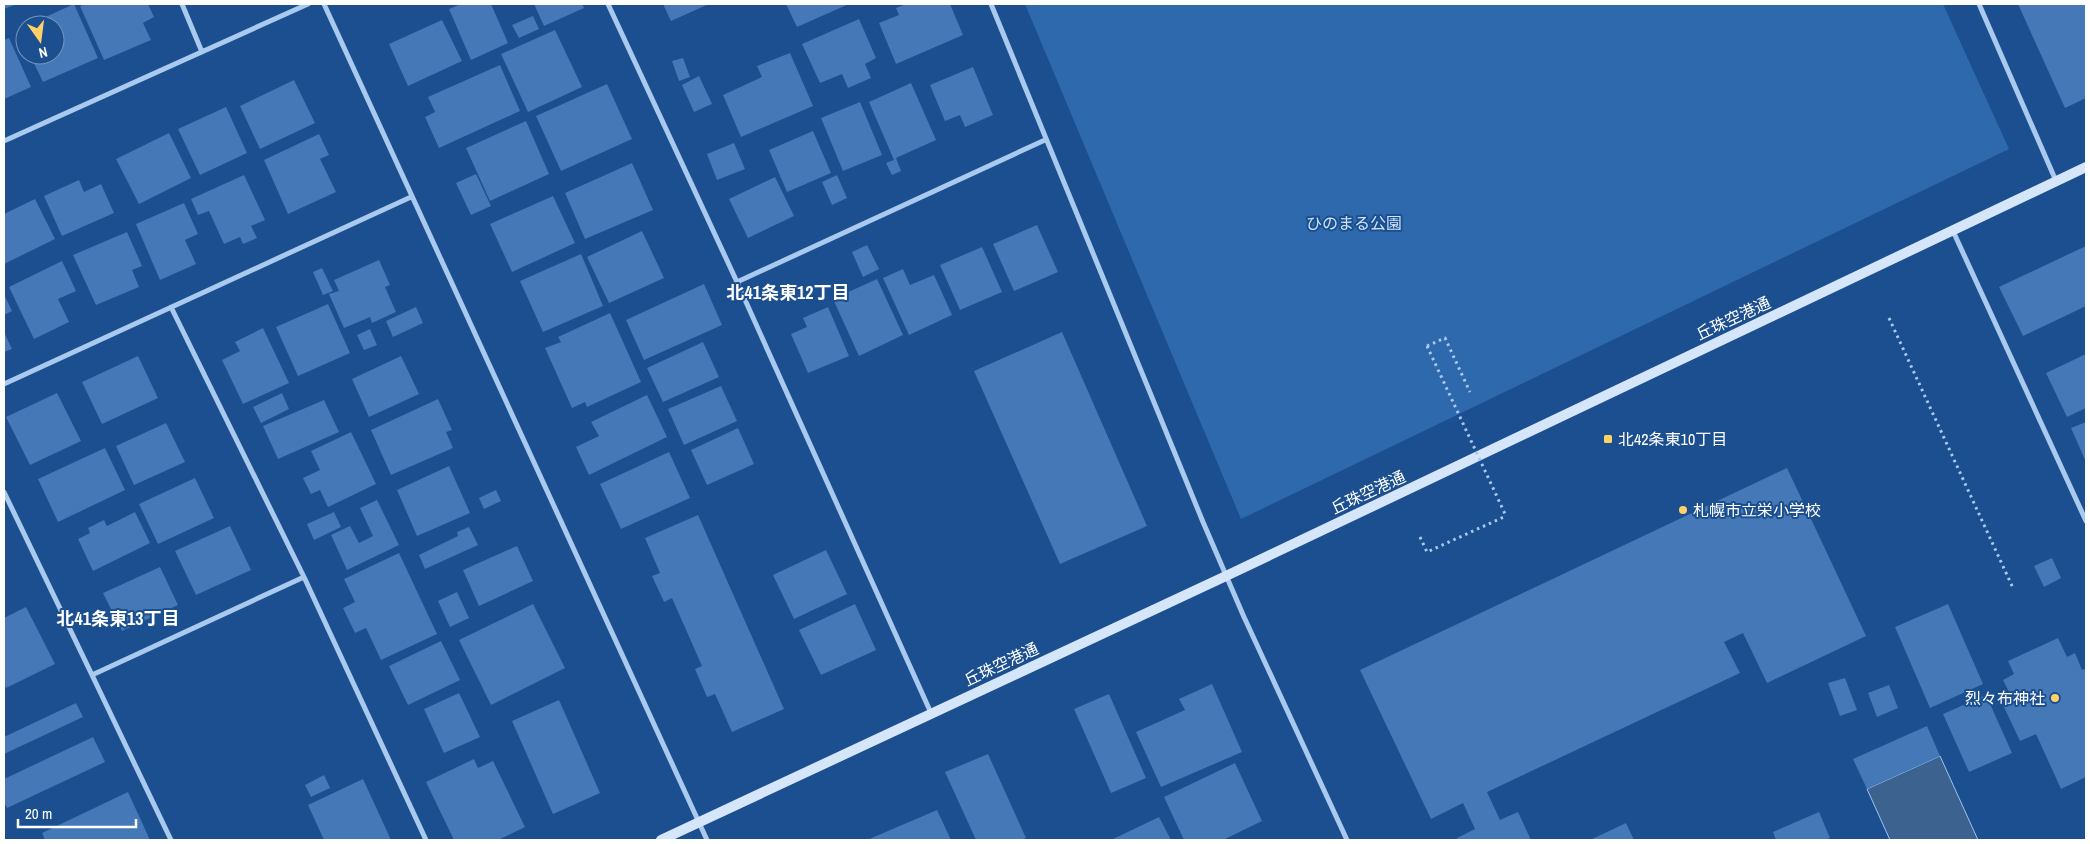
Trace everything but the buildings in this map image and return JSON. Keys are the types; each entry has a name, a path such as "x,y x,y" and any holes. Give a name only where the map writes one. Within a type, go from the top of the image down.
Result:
{"main road":[{"name":"丘珠空港通","path":"661,840 1226,576 2086,167"}],"street":[{"path":"182,4 202,52"},
{"path":"4,141 308,4"},
{"path":"324,4 707,840"},
{"path":"608,4 737,282 932,714"},
{"path":"991,4 1045,140 1226,576 1347,840"},
{"path":"1980,4 2056,181"},
{"path":"737,282 1045,140"},
{"path":"4,384 411,197"},
{"path":"1953,230 2086,521"},
{"path":"171,307 304,577 426,840"},
{"path":"4,492 171,840"},
{"path":"92,674 304,577"}],"path":[{"path":"1889,318 2013,588"},
{"path":"1420,537 1427,552 1506,516 1426,346 1445,338 1470,392"}],"green space":[{"name":"ひのまる公園","path":"1025,4 1943,4 2009,149 1241,519"}],"shaded area":[{"path":"1940,756 1978,840 1890,840 1867,789"}],"place":[{"name":"北42条東10丁目","path":"1608,439"},
{"name":"札幌市立栄小学校","path":"1683,510"},
{"name":"烈々布神社","path":"2055,698"}],"district":[{"name":"北41条東12丁目","path":"788,292"},
{"name":"北41条東13丁目","path":"118,618"}]}
